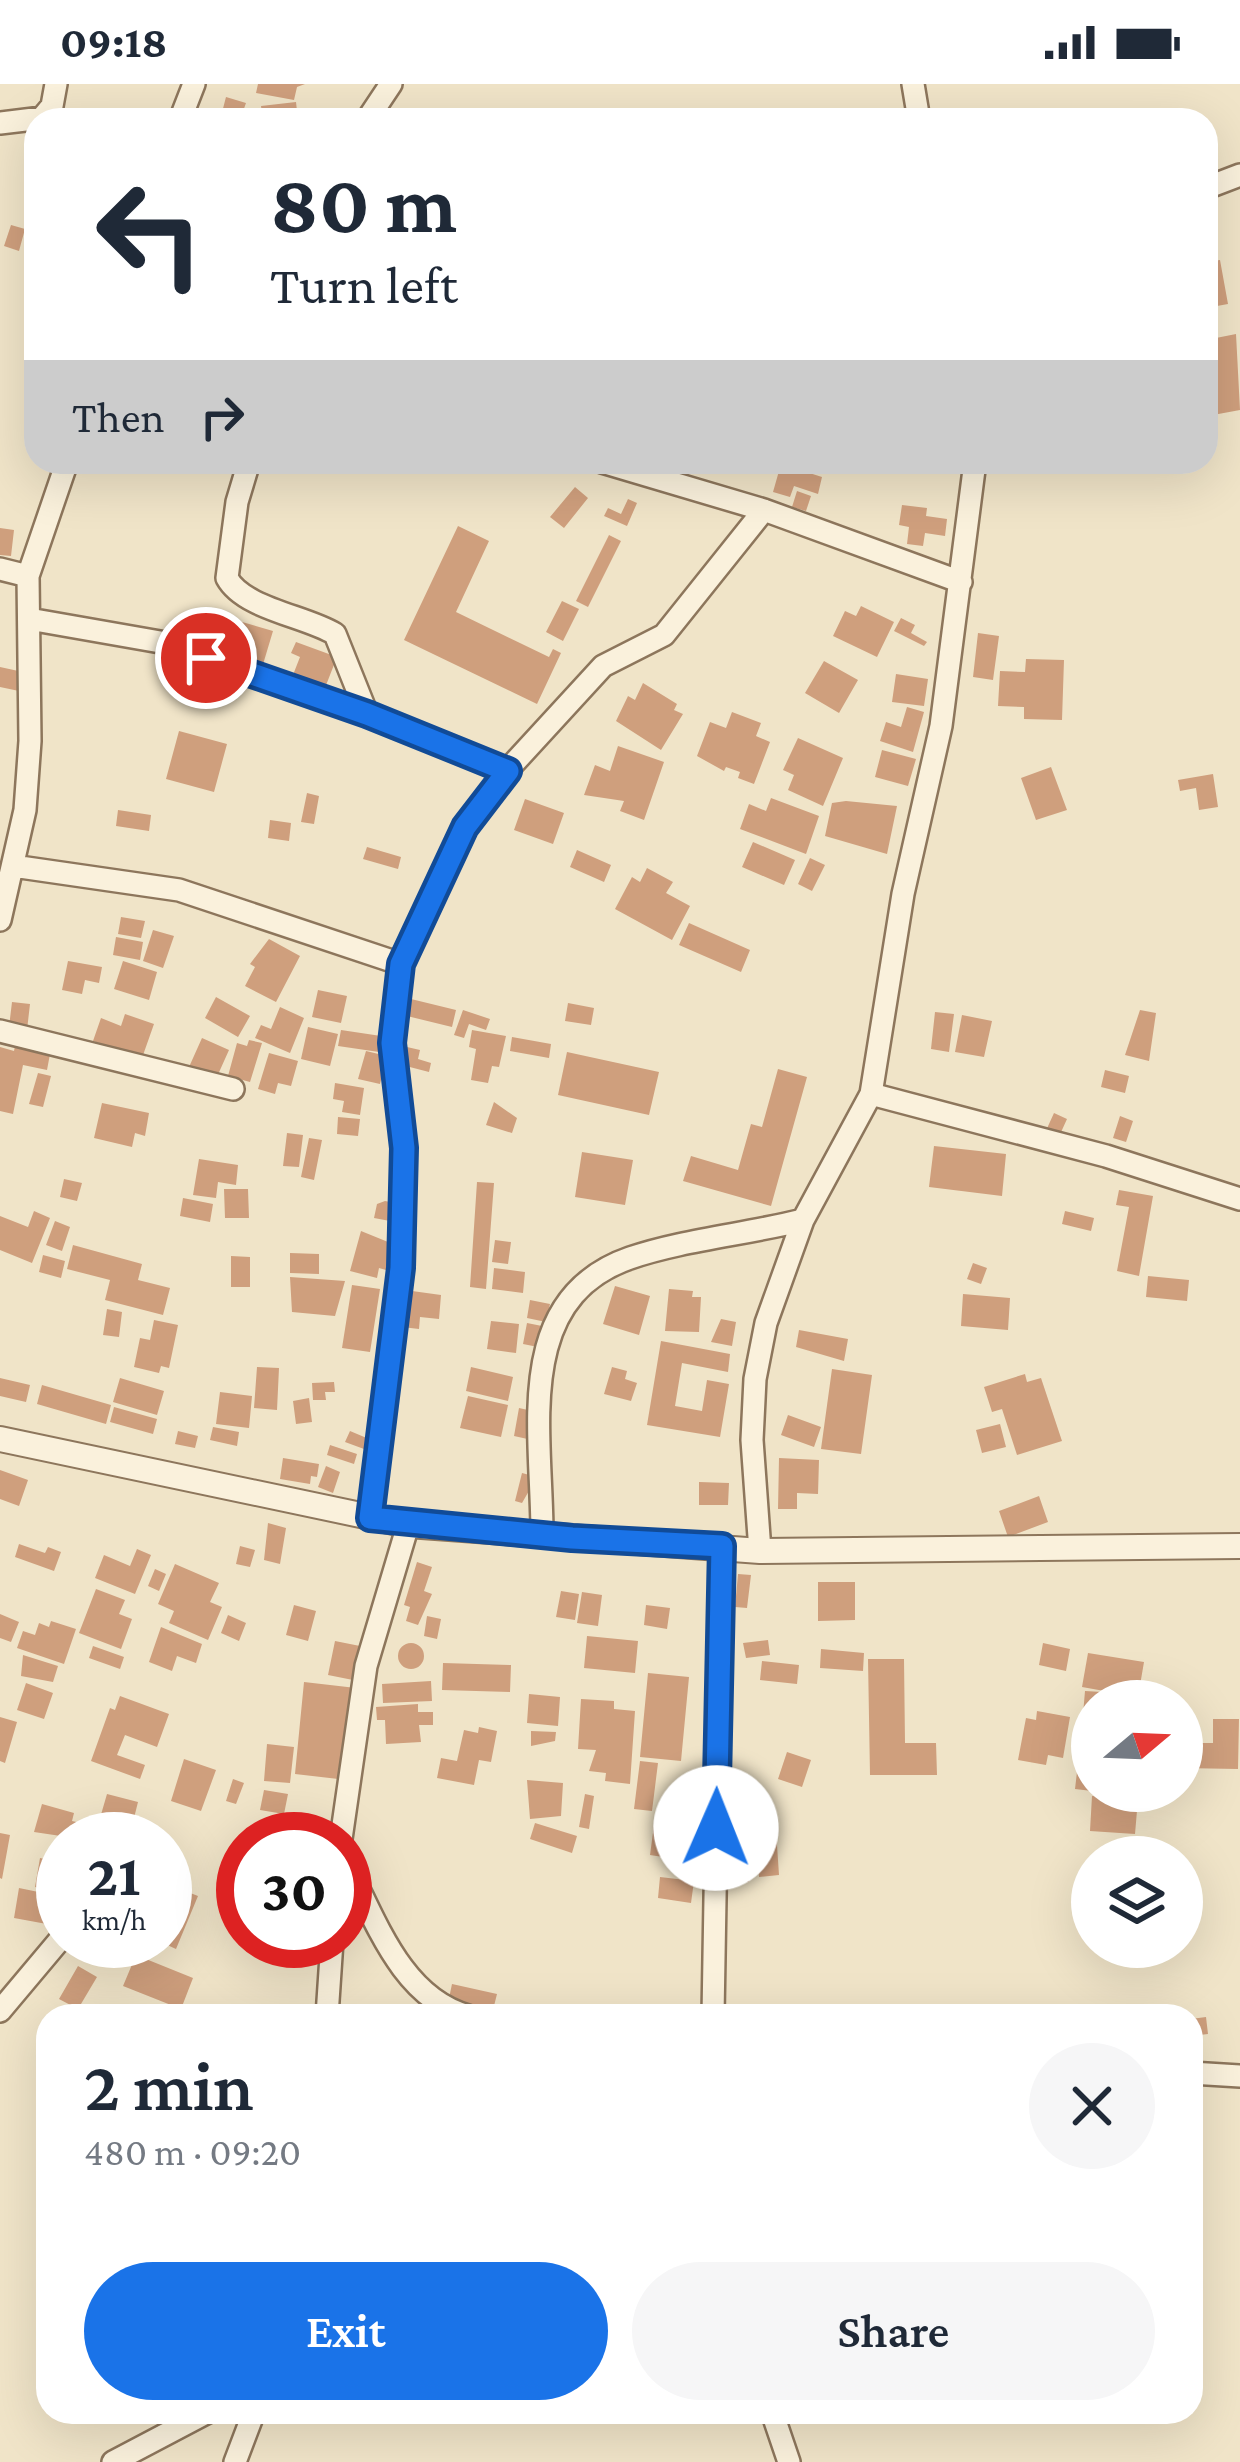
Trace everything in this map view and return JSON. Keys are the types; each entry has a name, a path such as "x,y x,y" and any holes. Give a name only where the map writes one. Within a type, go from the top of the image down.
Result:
{"street":[{"path":"0,920 13,866 30,741 28,576 63,474"},
{"path":"244,474 236,502 227,578 232,587 254,599 335,634 367,714"},
{"path":"642,474 764,510 961,582"},
{"path":"760,1551 752,1440 755,1379 766,1323 803,1220 871,1094 903,894 941,726 974,474"},
{"path":"370,1518 401,1268 404,1148 392,1043 401,964 465,827 508,771 603,666 664,635 764,510"},
{"path":"0,569 28,576"},
{"path":"29,619 142,636 367,714 508,771"},
{"path":"13,866 179,890 401,964"},
{"path":"0,1031 233,1089"},
{"path":"871,1094 1106,1156 1240,1199"},
{"path":"542,1534 542,1358 557,1309 586,1278 632,1257 803,1220"},
{"path":"0,1440 408,1525 760,1551 1240,1546"},
{"path":"345,1812 366,1666 408,1525"},
{"path":"712,2004 722,1546"},
{"path":"372,1913 418,1989 446,2004"},
{"path":"0,2011 36,1968"},
{"path":"327,2004 330,1968"},
{"path":"1203,2074 1240,2076"},
{"path":"112,2462 185,2424"},
{"path":"235,2462 249,2424"},
{"path":"776,2424 788,2462"}],"building":[{"path":"258,84 305,84 297,87 294,100 256,93"},
{"path":"226,97 246,103 244,108 223,108"},
{"path":"296,102 297,108 261,108"},
{"path":"11,225 24,229 19,251 4,246"},
{"path":"1218,260 1228,304 1218,306"},
{"path":"1236,334 1240,410 1218,414 1218,338"},
{"path":"778,474 822,477 818,494 794,486 790,497 773,492"},
{"path":"575,487 588,498 564,528 550,517"},
{"path":"797,491 811,496 806,511 792,507"},
{"path":"628,499 637,503 627,526 604,516 608,508 621,514"},
{"path":"902,505 927,508 926,516 947,519 945,536 925,533 923,546 907,544 909,527 899,525"},
{"path":"458,526 489,541 456,612 549,657 553,649 561,653 537,704 404,640"},
{"path":"0,528 14,530 11,556 0,555"},
{"path":"609,535 621,541 588,607 576,601"},
{"path":"562,601 579,609 563,641 546,632"},
{"path":"861,606 894,622 877,657 833,636 845,611 856,616"},
{"path":"225,617 273,631 261,671 227,662 229,654 215,650"},
{"path":"901,618 915,625 911,633 927,642 924,646 894,631"},
{"path":"978,633 999,636 993,680 973,677"},
{"path":"296,642 337,657 323,693 291,680 300,657 291,653"},
{"path":"1026,659 1064,660 1062,720 1024,719 1024,707 998,706 1000,671 1025,672"},
{"path":"824,661 858,680 839,713 805,693"},
{"path":"0,667 23,672 19,691 0,687"},
{"path":"896,674 928,679 924,706 892,702"},
{"path":"643,683 677,704 674,710 683,714 661,750 616,721 628,696 635,700"},
{"path":"907,707 924,712 913,752 880,741 886,722 901,727"},
{"path":"732,712 761,723 756,736 770,742 754,784 738,778 740,772 726,767 724,771 697,756 710,722 726,728"},
{"path":"179,731 227,744 214,792 166,779"},
{"path":"798,738 843,758 823,806 788,790 794,775 783,770"},
{"path":"618,746 664,762 644,820 620,811 624,801 584,795 595,765 610,771"},
{"path":"882,750 916,759 908,786 875,777"},
{"path":"1051,767 1067,810 1036,820 1021,778"},
{"path":"1213,774 1218,807 1199,810 1196,788 1180,791 1178,780"},
{"path":"307,793 319,796 314,824 301,822"},
{"path":"771,798 819,816 806,854 740,829 749,804 766,811"},
{"path":"525,799 564,813 553,844 514,830"},
{"path":"832,803 897,806 887,854 825,836"},
{"path":"118,810 151,815 149,831 116,826"},
{"path":"270,820 291,823 289,841 268,838"},
{"path":"753,842 795,860 784,885 742,867"},
{"path":"367,847 401,857 398,869 363,859"},
{"path":"577,850 611,865 604,882 570,867"},
{"path":"810,858 825,865 812,891 798,884"},
{"path":"647,868 673,882 666,893 690,906 672,940 615,909 632,877 640,882"},
{"path":"121,917 145,921 141,938 118,934"},
{"path":"689,923 750,950 741,972 679,945"},
{"path":"153,930 174,936 163,968 143,961"},
{"path":"116,937 143,942 140,960 113,955"},
{"path":"269,939 300,956 276,1002 245,986 255,967 250,964"},
{"path":"68,961 102,967 99,983 85,980 82,994 62,990"},
{"path":"123,961 157,972 149,1000 114,989"},
{"path":"318,990 347,996 341,1023 312,1017"},
{"path":"216,997 250,1016 238,1037 205,1018"},
{"path":"411,999 456,1010 452,1027 407,1016"},
{"path":"12,1002 30,1004 27,1030 9,1027"},
{"path":"568,1003 594,1008 591,1025 565,1021"},
{"path":"280,1007 304,1018 290,1053 255,1038 261,1025 271,1029"},
{"path":"463,1010 490,1019 486,1030 469,1024 464,1038 454,1035"},
{"path":"1140,1010 1156,1013 1149,1061 1125,1055"},
{"path":"935,1012 954,1014 949,1052 931,1049"},
{"path":"125,1014 154,1024 142,1058 93,1041 101,1018 121,1026"},
{"path":"962,1015 992,1021 984,1057 955,1052"},
{"path":"308,1027 338,1034 330,1066 301,1059"},
{"path":"341,1030 381,1036 379,1052 338,1046"},
{"path":"472,1030 506,1036 499,1067 492,1066 488,1083 471,1080 476,1049 469,1047"},
{"path":"512,1037 551,1044 549,1058 510,1051"},
{"path":"202,1038 229,1050 216,1079 189,1067"},
{"path":"249,1040 262,1043 250,1082 228,1076 237,1043 247,1046"},
{"path":"15,1046 50,1054 47,1070 23,1065 13,1114 0,1111 0,1047 14,1051"},
{"path":"407,1047 420,1050 418,1059 431,1063 429,1072 402,1065"},
{"path":"366,1051 387,1056 380,1084 358,1079"},
{"path":"567,1052 659,1072 649,1115 558,1095"},
{"path":"269,1053 298,1061 291,1086 278,1083 275,1094 258,1089"},
{"path":"778,1069 807,1077 771,1206 683,1181 691,1156 738,1170 751,1124 762,1127"},
{"path":"1105,1070 1129,1076 1125,1093 1101,1087"},
{"path":"38,1073 51,1076 43,1107 29,1104"},
{"path":"335,1083 364,1088 360,1115 342,1112 344,1101 333,1099"},
{"path":"494,1102 517,1118 512,1133 486,1125"},
{"path":"102,1103 149,1113 145,1136 135,1133 132,1147 94,1138"},
{"path":"1054,1113 1067,1119 1057,1141 1044,1135"},
{"path":"1120,1116 1133,1121 1126,1142 1113,1138"},
{"path":"338,1117 360,1119 358,1136 337,1134"},
{"path":"287,1133 303,1135 299,1167 283,1166"},
{"path":"309,1138 322,1140 314,1180 301,1177"},
{"path":"934,1146 1006,1154 1002,1196 929,1187"},
{"path":"582,1152 633,1160 625,1205 575,1197"},
{"path":"199,1159 238,1165 236,1185 218,1182 216,1198 193,1195"},
{"path":"64,1179 82,1183 77,1201 60,1197"},
{"path":"477,1182 494,1183 486,1289 470,1287"},
{"path":"224,1189 248,1189 249,1218 225,1218"},
{"path":"1119,1190 1153,1196 1139,1276 1117,1271 1129,1207 1116,1205"},
{"path":"183,1198 213,1204 210,1222 180,1216"},
{"path":"396,1203 390,1221 374,1218 377,1204"},
{"path":"34,1211 50,1218 32,1263 0,1250 0,1216 28,1227"},
{"path":"1065,1211 1094,1218 1091,1231 1062,1224"},
{"path":"55,1221 70,1227 62,1251 46,1245"},
{"path":"361,1231 393,1244 386,1270 379,1268 377,1278 350,1271"},
{"path":"495,1240 511,1242 508,1264 492,1262"},
{"path":"73,1245 142,1264 138,1280 170,1288 163,1315 105,1300 110,1280 67,1269"},
{"path":"290,1253 319,1254 319,1274 290,1273"},
{"path":"43,1255 65,1261 61,1278 39,1272"},
{"path":"231,1256 250,1257 250,1287 231,1287"},
{"path":"973,1263 987,1268 981,1284 967,1279"},
{"path":"494,1268 525,1272 523,1293 492,1289"},
{"path":"1148,1276 1189,1280 1187,1301 1146,1297"},
{"path":"290,1277 345,1281 335,1316 292,1312"},
{"path":"352,1285 380,1289 370,1352 342,1348"},
{"path":"615,1286 650,1296 639,1335 603,1324"},
{"path":"669,1289 693,1291 692,1297 701,1297 699,1332 665,1331"},
{"path":"412,1291 441,1295 439,1319 420,1317 419,1329 402,1327"},
{"path":"963,1294 1010,1298 1008,1330 961,1326"},
{"path":"530,1300 550,1304 546,1322 527,1318"},
{"path":"107,1309 122,1312 119,1337 103,1335"},
{"path":"721,1319 736,1322 732,1346 711,1342"},
{"path":"154,1320 178,1325 169,1368 161,1366 159,1373 134,1367 140,1338 150,1340"},
{"path":"491,1321 519,1324 516,1353 487,1349"},
{"path":"527,1323 547,1327 543,1348 523,1344"},
{"path":"799,1330 848,1339 844,1361 796,1347"},
{"path":"661,1341 730,1354 728,1372 682,1363 675,1406 702,1411 707,1380 729,1384 720,1437 647,1425"},
{"path":"257,1367 279,1368 277,1410 254,1408"},
{"path":"471,1367 513,1377 508,1401 466,1391"},
{"path":"612,1367 627,1371 625,1379 637,1383 631,1401 604,1394"},
{"path":"832,1369 872,1375 861,1454 821,1449"},
{"path":"1025,1374 1027,1382 1041,1378 1062,1441 1017,1455 1002,1409 992,1412 984,1387"},
{"path":"0,1378 30,1385 26,1402 0,1396"},
{"path":"120,1378 164,1391 157,1415 113,1402"},
{"path":"334,1382 335,1392 325,1392 326,1400 313,1400 312,1383"},
{"path":"42,1385 111,1405 106,1424 37,1404"},
{"path":"220,1392 252,1396 249,1428 216,1424"},
{"path":"468,1396 508,1405 501,1437 460,1428"},
{"path":"309,1398 312,1422 296,1424 293,1401"},
{"path":"114,1407 157,1419 153,1434 110,1422"},
{"path":"519,1408 537,1412 532,1440 514,1436"},
{"path":"788,1415 821,1427 814,1447 781,1435"},
{"path":"1000,1424 1006,1447 982,1453 976,1430"},
{"path":"213,1427 239,1432 237,1446 210,1440"},
{"path":"178,1431 198,1436 195,1448 175,1444"},
{"path":"350,1431 369,1439 364,1449 345,1442"},
{"path":"330,1445 357,1454 354,1464 327,1455"},
{"path":"283,1458 319,1464 317,1477 311,1476 310,1484 280,1479"},
{"path":"779,1458 819,1460 818,1494 797,1493 797,1509 778,1509"},
{"path":"326,1466 340,1472 333,1493 318,1487"},
{"path":"0,1470 28,1480 19,1506 0,1499"},
{"path":"522,1473 537,1477 522,1503 515,1501"},
{"path":"699,1482 729,1483 728,1505 699,1505"},
{"path":"1039,1496 1048,1522 1008,1537 999,1511"},
{"path":"268,1523 286,1528 280,1564 264,1560"},
{"path":"19,1544 45,1553 48,1547 61,1552 54,1571 15,1557"},
{"path":"240,1546 255,1550 250,1567 236,1564"},
{"path":"137,1549 151,1555 135,1594 95,1578 104,1555 130,1566"},
{"path":"417,1562 432,1567 424,1591 432,1594 418,1625 406,1621 410,1607 404,1605"},
{"path":"175,1564 219,1583 210,1602 222,1607 208,1640 169,1623 174,1611 158,1604"},
{"path":"155,1569 166,1574 159,1591 148,1586"},
{"path":"738,1574 751,1575 747,1608 735,1607"},
{"path":"818,1582 855,1582 855,1620 818,1621"},
{"path":"96,1589 125,1600 119,1614 132,1619 121,1649 79,1633"},
{"path":"561,1591 579,1594 575,1620 556,1617"},
{"path":"582,1592 602,1595 598,1626 577,1623"},
{"path":"294,1605 316,1611 308,1641 286,1635"},
{"path":"646,1605 670,1608 667,1629 644,1625"},
{"path":"0,1614 19,1622 11,1642 0,1638"},
{"path":"228,1615 246,1623 239,1641 221,1633"},
{"path":"427,1616 441,1619 437,1639 424,1636"},
{"path":"51,1621 76,1629 64,1664 17,1648 23,1631 35,1635 39,1623 49,1627"},
{"path":"161,1627 202,1644 196,1663 177,1656 172,1671 149,1662"},
{"path":"587,1636 638,1641 635,1673 584,1668"},
{"path":"768,1640 770,1655 746,1658 743,1643"},
{"path":"335,1641 360,1646 353,1680 328,1675"},
{"path":"411,1643 424,1656 411,1669 398,1656"},
{"path":"1043,1643 1070,1649 1066,1671 1039,1665"},
{"path":"93,1646 124,1657 120,1669 89,1658"},
{"path":"821,1649 864,1653 863,1671 820,1668"},
{"path":"1088,1653 1144,1662 1141,1680 1083,1680"},
{"path":"23,1655 58,1666 53,1682 21,1676"},
{"path":"868,1659 904,1659 905,1743 936,1743 937,1775 870,1775"},
{"path":"762,1661 799,1665 797,1684 760,1680"},
{"path":"443,1663 511,1665 510,1692 442,1690"},
{"path":"648,1673 689,1677 681,1761 640,1757"},
{"path":"431,1681 432,1701 383,1703 382,1684"},
{"path":"304,1682 356,1688 347,1780 295,1774"},
{"path":"26,1683 53,1693 44,1719 17,1710"},
{"path":"529,1694 560,1697 558,1726 527,1723"},
{"path":"120,1696 169,1714 157,1747 125,1735 117,1755 145,1765 140,1779 91,1761 110,1708 115,1710"},
{"path":"581,1699 614,1701 614,1709 635,1711 630,1784 605,1781 606,1773 589,1771 596,1750 578,1749"},
{"path":"418,1704 418,1712 433,1712 433,1725 419,1725 421,1742 386,1744 385,1720 377,1720 376,1707"},
{"path":"1037,1711 1070,1717 1063,1758 1048,1755 1046,1765 1018,1760 1026,1718 1036,1720"},
{"path":"0,1717 17,1722 5,1763 0,1761"},
{"path":"1213,1719 1239,1719 1238,1769 1203,1768 1203,1743 1213,1743"},
{"path":"479,1727 497,1731 491,1762 479,1760 474,1785 437,1778 441,1758 457,1761 464,1730 478,1733"},
{"path":"531,1731 556,1732 555,1741 531,1746"},
{"path":"267,1744 294,1747 290,1783 264,1781"},
{"path":"787,1752 811,1760 802,1787 778,1779"},
{"path":"184,1759 216,1770 201,1811 171,1801"},
{"path":"640,1761 658,1763 652,1811 634,1809"},
{"path":"233,1779 244,1783 236,1804 226,1801"},
{"path":"527,1780 563,1783 561,1816 530,1819"},
{"path":"264,1790 288,1794 284,1812 260,1810"},
{"path":"107,1794 138,1802 136,1812 102,1812"},
{"path":"585,1794 594,1796 589,1829 579,1827"},
{"path":"42,1804 70,1812 40,1812"},
{"path":"1091,1812 1137,1812 1135,1834 1090,1831"},
{"path":"535,1823 577,1836 572,1853 530,1839"},
{"path":"654,1825 667,1827 663,1857 650,1855"},
{"path":"670,1828 696,1830 693,1861 667,1859"},
{"path":"776,1830 779,1875 759,1877 756,1831"},
{"path":"0,1833 10,1835 2,1879 0,1878"},
{"path":"725,1847 750,1848 749,1882 724,1881"},
{"path":"660,1877 694,1881 691,1903 658,1898"},
{"path":"19,1888 36,1891 36,1922 14,1918"},
{"path":"77,1968 97,1977 81,2004 59,1999"},
{"path":"131,1968 168,1968 193,1978 183,2004 168,2004 123,1986"},
{"path":"452,1984 497,1994 494,2004 448,2003"}],"route":[{"path":"206,658 367,714 508,771 465,827 401,964 392,1043 404,1148 401,1268 370,1518 408,1525 722,1546 716,1828"}]}
